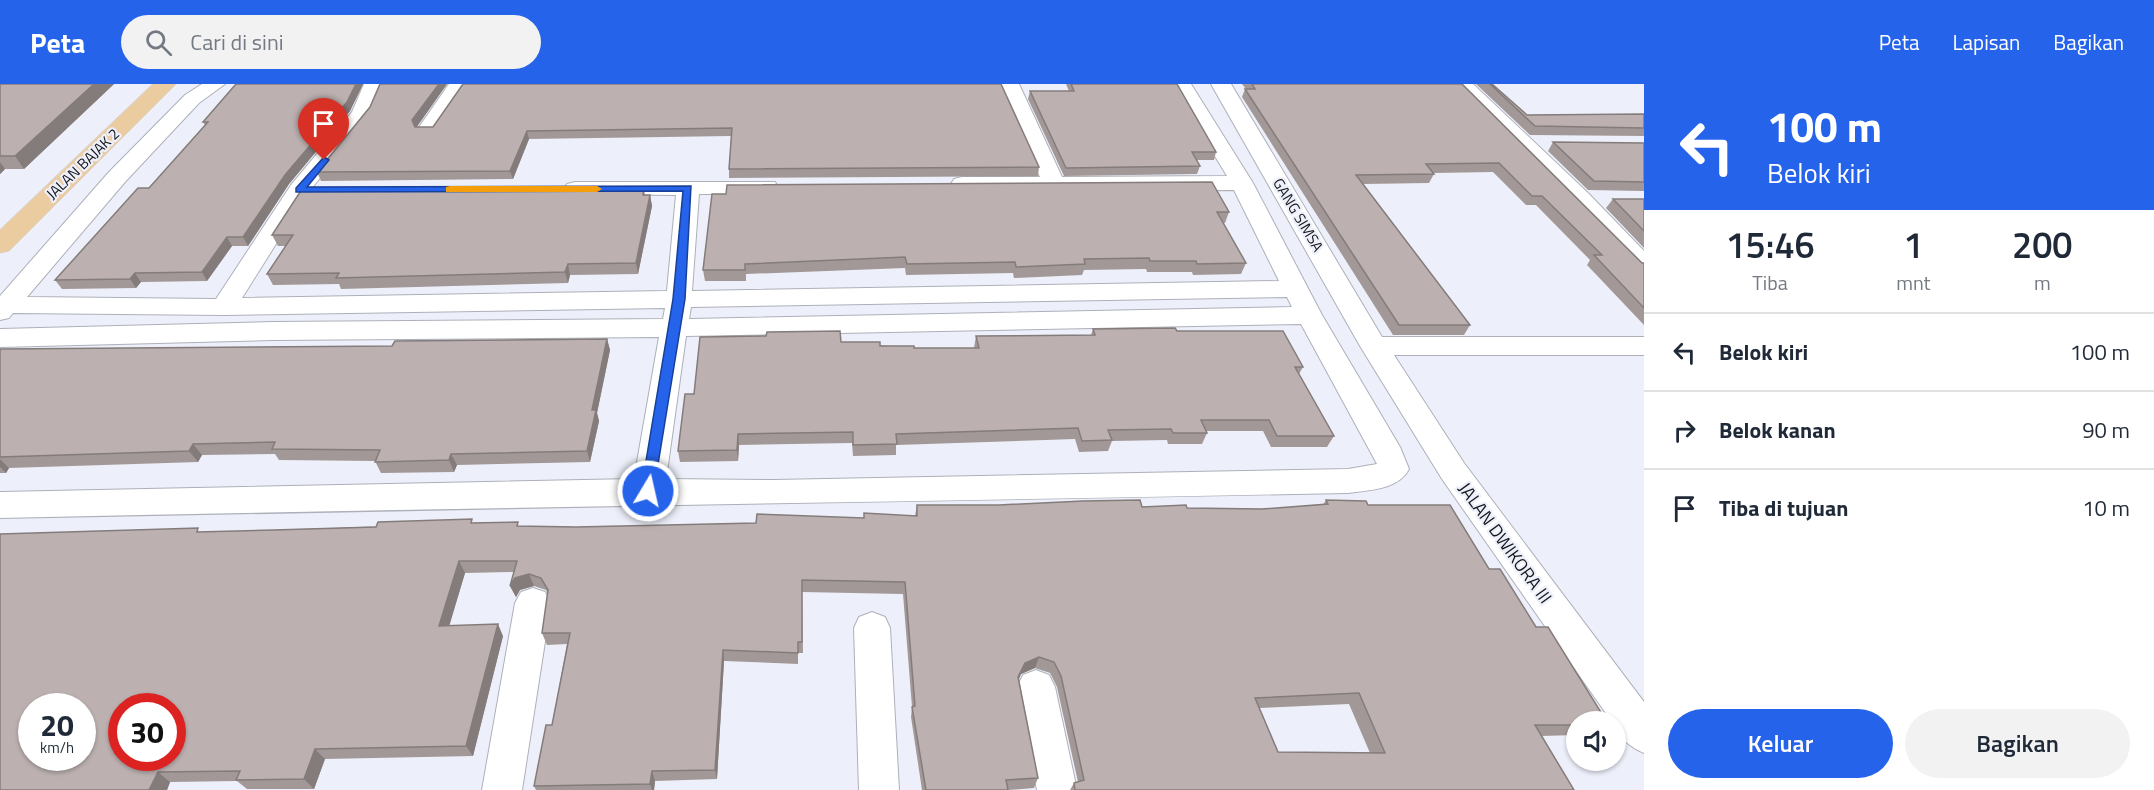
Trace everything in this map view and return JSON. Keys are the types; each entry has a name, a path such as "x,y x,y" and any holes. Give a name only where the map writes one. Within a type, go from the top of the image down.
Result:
{"main road":[{"name":"JALAN BAJAK 2","path":"0,245 165,84"}],"street":[{"path":"2,308 117,177 192,99 215,84"},
{"path":"224,307 299,190 361,114 374,84"},
{"path":"427,130 459,84"},
{"path":"1009,84 1054,183"},
{"path":"0,505 648,491 786,492 1348,481 1387,474 1394,469 1389,455 1303,302 1242,183 1181,84"},
{"name":"GANG SIMSA","path":"1221,84 1374,346"},
{"path":"1462,84 1581,199 1644,265"},
{"path":"1523,142 1556,143"},
{"path":"936,184 1242,183"},
{"path":"558,189 794,187"},
{"path":"648,491 679,299 688,188"},
{"path":"299,190 323,190"},
{"path":"1581,199 1612,199"},
{"path":"2,308 224,307 679,299 1303,302"},
{"path":"0,338 272,331 673,328 1303,302"},
{"path":"1374,346 1644,345"},
{"name":"JALAN DWIKORA III","path":"1374,346 1453,471 1644,734"},
{"path":"502,790 533,603"},
{"path":"872,628 879,790"},
{"path":"1036,687 1057,790"}],"building":[{"path":"0,84 94,84 15,156 0,156"},
{"path":"236,84 356,84 347,102 285,175 243,237 227,237 202,272 135,273 130,279 55,280 138,188 149,188 208,122 203,122"},
{"path":"380,84 439,84 412,120 415,127 433,127 463,84 1001,84 1039,167 729,169 732,128 527,131 510,171 317,172 370,107"},
{"path":"1071,84 1177,84 1216,152 1192,152 1200,166 1066,168 1030,91 1074,91"},
{"path":"1252,84 1462,84 1644,263 1644,308 1594,255 1602,255 1542,196 1532,196 1499,163 1426,164 1434,174 1356,175 1470,325 1399,325 1245,89 1255,89"},
{"path":"1490,84 1527,115 1644,114 1644,128 1535,126"},
{"path":"1553,142 1644,143 1644,182 1594,181"},
{"path":"1212,182 1229,212 1217,212 1246,263 1197,264 1196,261 1150,261 1149,258 1084,259 1085,264 1016,267 1015,262 907,264 905,257 745,264 745,270 703,270 712,194 726,194 727,185"},
{"path":"302,189 644,189 643,195 650,195 636,263 568,264 565,272 336,278 339,273 267,274 293,235 272,235"},
{"path":"1613,199 1644,199 1644,231"},
{"path":"1175,328 1177,331 1283,331 1303,367 1295,367 1334,436 1277,436 1269,420 1201,420 1207,433 1173,433 1171,429 1108,430 1112,440 1082,441 1078,428 896,434 897,444 853,445 853,432 738,434 737,450 678,451 685,394 694,394 700,337 766,336 767,332 840,331 841,342 880,342 880,346 914,346 914,348 979,348 976,336 1095,335 1093,329"},
{"path":"607,339 592,410 596,410 587,451 451,454 449,460 375,462 380,450 272,449 275,442 193,444 189,451 0,457 0,349 392,346 395,341"},
{"path":"1140,500 1142,507 1186,505 1187,508 1262,509 1328,504 1326,500 1366,501 1368,505 1450,505 1489,569 1500,569 1536,627 1548,627 1600,711 1566,711 1566,725 1535,725 1574,790 1075,790 1074,783 1084,780 1061,676 1054,662 1039,657 1025,663 1018,677 1038,778 1006,780 1008,790 926,790 912,707 915,706 905,582 802,580 802,642 798,642 798,653 723,650 715,770 652,771 650,784 534,786 546,725 552,725 570,633 542,633 548,590 541,578 529,574 515,578 510,586 517,561 459,561 439,626 498,624 466,746 315,749 304,779 236,780 240,771 158,772 149,790 0,790 0,534 198,528 197,532 376,527 378,522 472,519 471,523 518,522 517,526 576,527 756,523 757,514 864,518 864,513 917,516 917,505 999,505","holes":["1359,693 1385,753 1278,752 1255,698"]}],"slow traffic":[{"path":"450,190 597,189"}],"route":[{"path":"324,160 299,190 688,188 679,299 648,491"}]}
